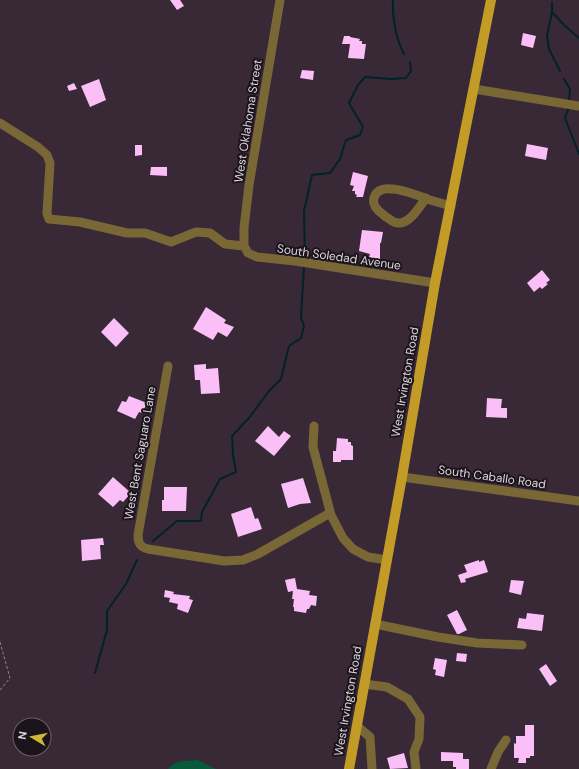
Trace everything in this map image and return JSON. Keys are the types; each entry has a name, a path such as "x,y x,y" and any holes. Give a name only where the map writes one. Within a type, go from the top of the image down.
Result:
{"main road":[{"name":"West Irvington Road","path":"349,769 435,284 491,0"}],"street":[{"name":"West Oklahoma Street","path":"244,246 244,228 250,185 280,0"},
{"path":"474,89 579,106"},
{"path":"0,123 38,147 47,155 50,163 47,213 49,219 80,222 128,232 145,233 171,242 196,232 210,233 225,244 244,246"},
{"path":"426,198 409,220 399,223 394,222 378,211 374,203 376,193 387,189 404,190 451,206"},
{"name":"South Soledad Avenue","path":"244,246 248,253 257,257 295,261 435,284"},
{"name":"West Bent Saguaro Lane","path":"168,366 138,535 139,544 144,548 171,553 224,561 243,560 258,554 330,513"},
{"path":"314,426 313,447 330,513 343,538 353,549 368,557 387,560"},
{"name":"South Caballo Road","path":"402,476 579,501"},
{"path":"375,624 438,637 477,643 522,645"},
{"path":"364,684 387,687 408,700 420,717 419,739 414,752 416,769"},
{"path":"357,726 370,737 372,769"},
{"path":"491,769 498,752 506,740"}],"path":[{"path":"0,642 10,678 0,690"}],"green space":[{"path":"197,760 216,769 168,769 177,762"}],"building":[{"path":"170,0 180,0 184,6 177,10"},
{"path":"523,33 536,36 533,48 521,45"},
{"path":"344,36 360,39 359,41 362,41 362,44 366,44 364,59 348,58 350,44 342,44"},
{"path":"302,70 314,71 313,80 300,78"},
{"path":"99,79 106,100 90,107 81,86"},
{"path":"74,83 77,89 69,91 67,86"},
{"path":"527,144 548,148 546,160 525,156"},
{"path":"135,145 142,145 142,155 135,156"},
{"path":"151,167 167,167 167,176 150,175"},
{"path":"353,172 368,176 363,197 356,197 357,195 355,194 355,191 352,191 354,186 350,185"},
{"path":"362,230 383,232 380,243 380,260 369,257 370,254 359,251"},
{"path":"542,270 550,280 542,289 540,287 534,292 527,283"},
{"path":"206,307 226,320 224,323 234,327 227,337 218,332 213,340 193,329"},
{"path":"114,318 129,333 116,347 101,332"},
{"path":"206,364 206,369 218,368 220,393 201,394 200,380 195,380 194,365"},
{"path":"129,396 147,403 142,413 139,412 135,419 117,411 122,401 126,402"},
{"path":"487,398 502,399 501,408 507,408 507,418 486,417"},
{"path":"268,426 279,437 284,431 291,436 274,456 255,441"},
{"path":"337,438 348,439 348,442 351,442 351,445 353,446 353,460 333,462 333,451 336,451"},
{"path":"113,477 131,493 123,502 120,500 113,507 98,494"},
{"path":"303,478 311,503 300,504 288,508 281,484"},
{"path":"164,487 187,487 186,511 162,511"},
{"path":"251,507 255,519 258,518 262,529 238,537 231,514"},
{"path":"103,538 104,545 100,545 101,559 82,561 81,540"},
{"path":"479,560 479,562 484,560 488,572 465,579 466,582 461,583 458,575 467,572 464,565"},
{"path":"295,578 297,589 310,591 309,595 317,596 316,606 311,605 309,609 307,609 306,613 294,611 294,599 292,599 293,591 288,592 285,580"},
{"path":"511,580 524,581 521,595 509,592"},
{"path":"165,590 174,592 173,594 190,596 189,599 193,600 188,613 177,609 178,604 169,602 170,598 164,597"},
{"path":"457,610 467,630 459,634 457,634 447,615"},
{"path":"527,613 544,615 542,631 517,628 519,618 526,619"},
{"path":"457,653 467,654 466,662 456,661"},
{"path":"435,658 447,660 444,677 435,675 436,670 433,669"},
{"path":"546,664 557,681 550,686 539,669"},
{"path":"525,725 534,725 534,756 526,758 526,763 518,763 519,758 514,758 514,743 516,744 516,736 525,736"},
{"path":"441,752 463,753 463,759 469,759 469,769 456,769 456,767 453,767 453,761 441,761"},
{"path":"404,753 408,768 390,769 387,758"}],"waterway":[{"path":"393,0 395,28 404,54"},
{"path":"552,2 552,12 579,38"},
{"path":"552,12 547,36 549,49 560,71"},
{"path":"305,260 304,211 312,175 330,173 340,159 346,140 360,135 363,127 349,103 358,85 365,77 390,79 406,78 411,71 410,62"},
{"path":"564,79 570,89 569,101"},
{"path":"569,107 565,118 579,154"},
{"path":"153,541 177,521 201,521 202,512 220,479 236,472 232,436 249,418 269,391 281,379 289,346 301,338 304,326 301,318 304,266"},
{"path":"95,673 107,630 107,611 126,584 137,560"}]}
